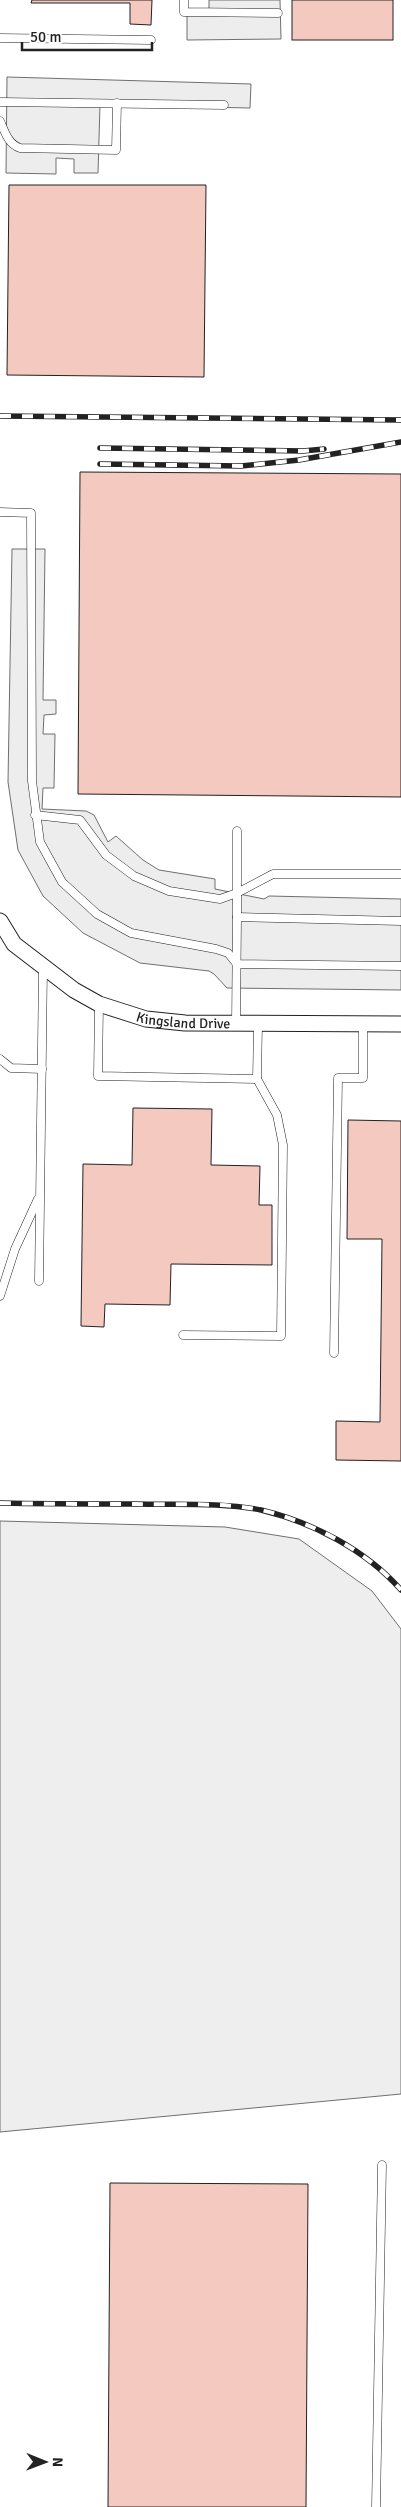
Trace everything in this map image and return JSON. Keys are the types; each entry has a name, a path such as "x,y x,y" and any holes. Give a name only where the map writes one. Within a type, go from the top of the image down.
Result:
{"street":[{"name":"Kingsland Drive","path":"0,921 14,944 74,990 99,1004 146,1019 185,1023 401,1024"}],"lane":[{"path":"184,0 184,12 278,13"},
{"path":"0,38 151,40"},
{"path":"0,102 224,105"},
{"path":"0,121 8,140 13,146 20,148 116,150 117,103"},
{"path":"0,512 31,513 32,781 40,842 62,882 97,914 131,933 216,948 228,954 238,964 401,966"},
{"path":"35,815 80,820 106,855 134,876 169,891 220,899 237,893 273,874 401,874"},
{"path":"236,1024 238,964 237,831"},
{"path":"237,917 401,921"},
{"path":"39,1281 43,967"},
{"path":"99,1004 98,1076 257,1079"},
{"path":"184,1335 281,1336 283,1145 277,1115 257,1079 258,1024"},
{"path":"334,1353 338,1078 363,1078 363,1024"},
{"path":"0,1059 11,1068 42,1069"},
{"path":"0,1296 16,1250 40,1195"},
{"path":"376,2507 382,2165"}],"shaded area":[{"path":"209,0 280,0 281,39 187,40 187,10 209,10"},
{"path":"7,77 251,84 250,108 100,105 98,173 74,173 74,159 56,158 56,174 6,173"},
{"path":"12,549 45,549 43,700 56,700 56,714 44,715 43,734 55,734 54,788 43,788 42,809 86,811 94,815 108,842 116,836 143,860 159,870 215,879 215,889 264,899 269,896 401,899 401,990 227,988 209,971 140,963 83,933 43,896 18,850 8,782"},
{"path":"0,1521 225,1527 299,1539 372,1591 401,1629 401,2094 0,2132"}],"building":[{"path":"32,0 152,0 151,25 130,24 130,3 31,3"},
{"path":"292,0 393,0 393,40 292,40"},
{"path":"9,185 206,185 204,377 7,375"},
{"path":"80,472 401,474 401,797 78,794"},
{"path":"133,1108 212,1109 211,1165 260,1166 259,1205 272,1205 272,1265 171,1264 170,1305 105,1304 104,1327 81,1326 83,1164 132,1165"},
{"path":"348,1120 401,1121 401,1461 336,1460 336,1421 380,1422 382,1239 347,1239"},
{"path":"110,2183 308,2184 306,2507 108,2507"}],"railway":[{"path":"0,416 401,420"},
{"path":"100,464 241,466 299,460 401,442"},
{"path":"100,448 303,451 324,449"},
{"path":"0,1503 199,1504 246,1507 261,1510 280,1515 318,1530 355,1550 372,1562 401,1590"}]}
